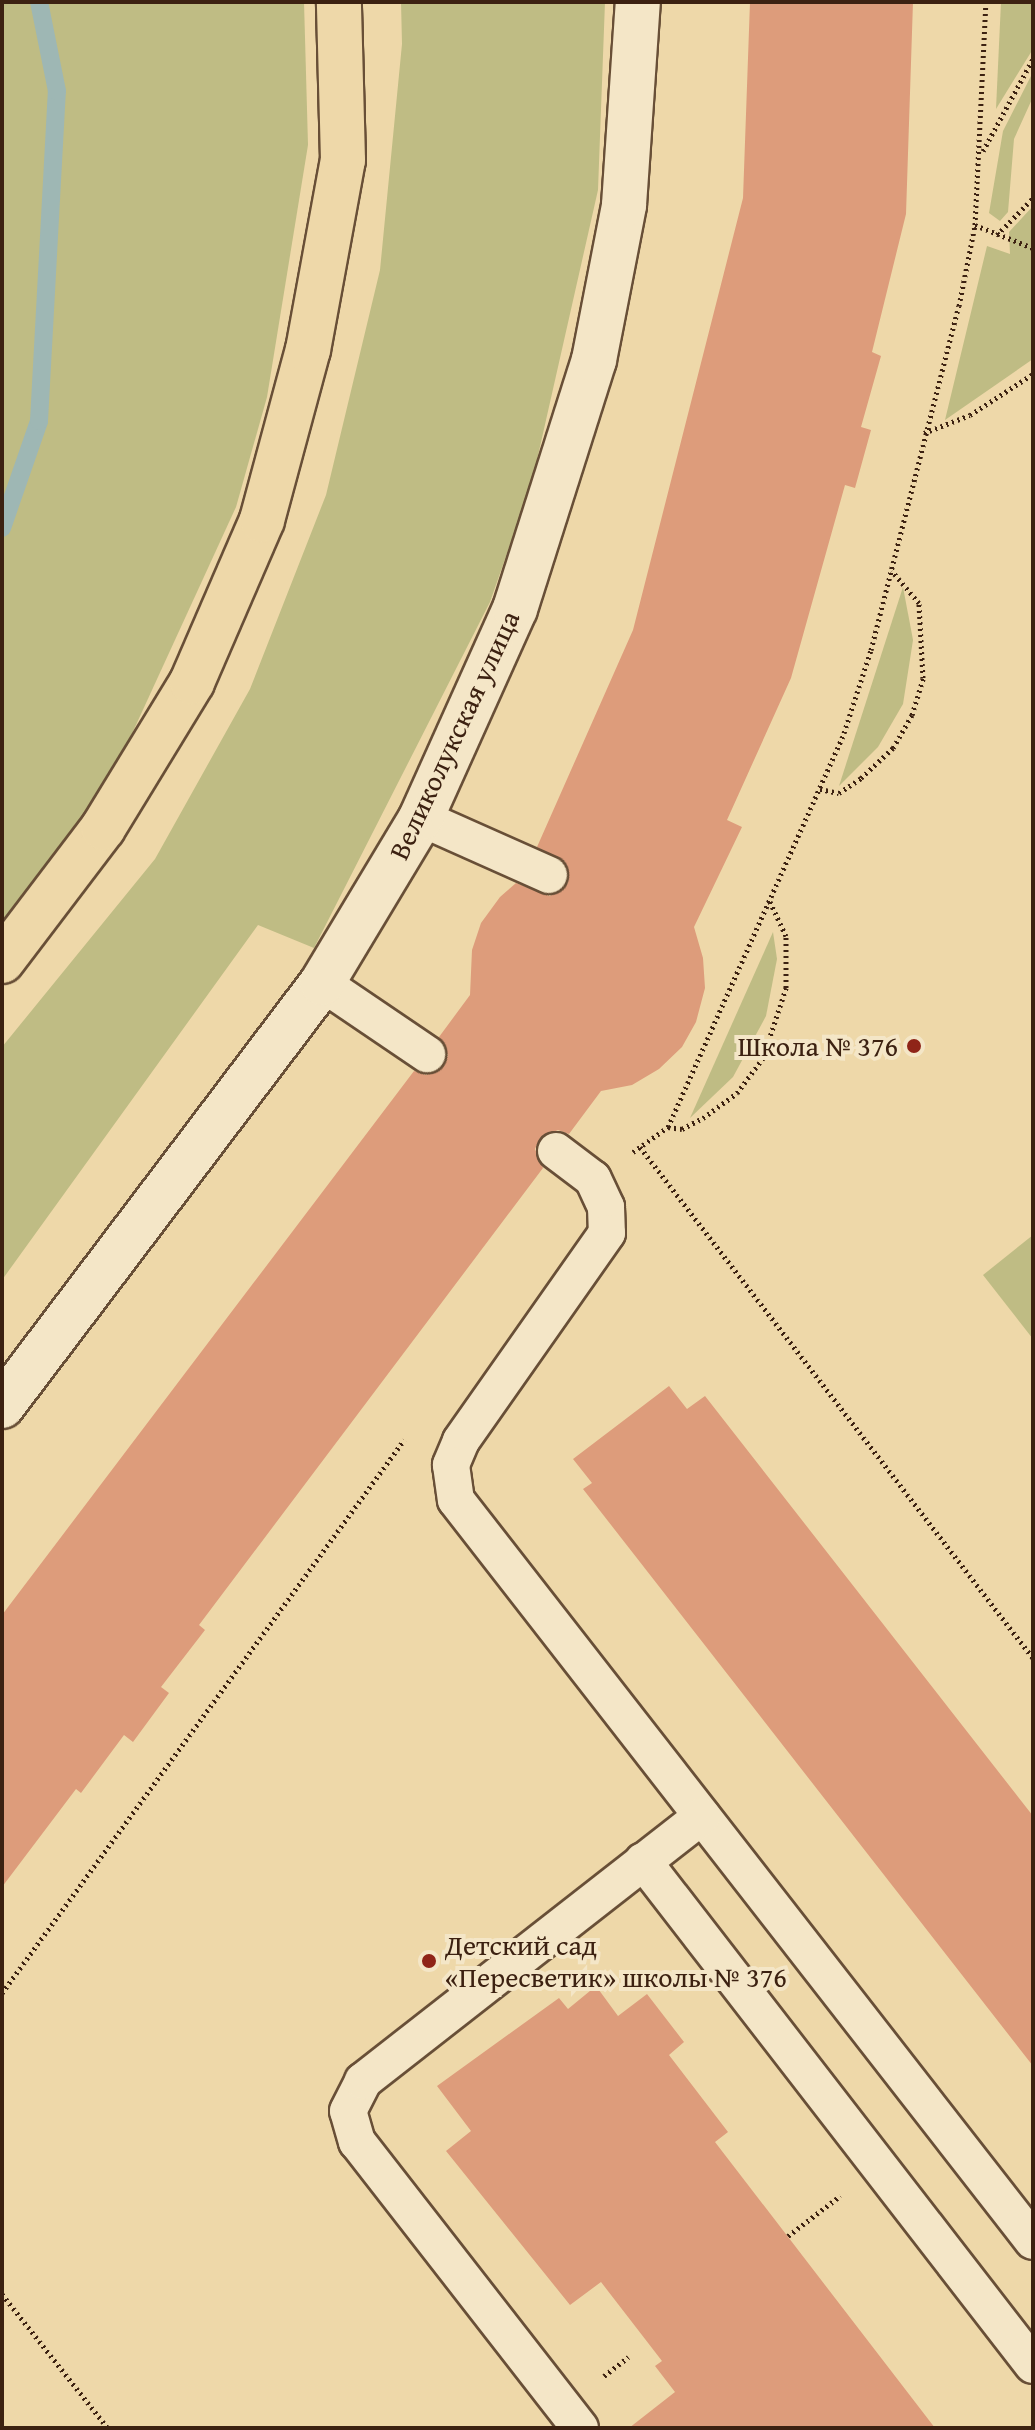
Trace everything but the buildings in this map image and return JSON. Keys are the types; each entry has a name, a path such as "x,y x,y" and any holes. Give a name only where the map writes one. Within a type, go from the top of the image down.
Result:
{"highway":[{"path":"2,961 103,828 192,682 262,520 308,350 343,160 339,2"}],"street":[{"name":"Великолукская улица","path":"2,1406 322,983 421,818 515,609 594,360 624,205 638,2"}],"lane":[{"path":"421,818 549,875"},
{"path":"322,983 427,1054"},
{"path":"556,1151 593,1179 606,1207 607,1233 461,1441 451,1465 451,1483 456,1500 1033,2241"},
{"path":"580,2428 357,2142 348,2111 363,2081 702,1816"},
{"path":"643,1861 1033,2365"}],"path":[{"path":"769,901 786,936 786,988 763,1058 737,1093 703,1118 682,1129 668,1127 844,733 892,571 924,433 959,306 975,225 986,2"},
{"path":"980,156 1033,59"},
{"path":"997,235 1033,198"},
{"path":"975,225 1033,248"},
{"path":"924,433 970,415 1033,374"},
{"path":"820,789 839,793 861,778 893,748 912,715 923,678 919,603 892,571"},
{"path":"640,1147 1033,1658"},
{"path":"2,1993 406,1437"},
{"path":"2,2294 108,2428"}],"shaded area":[{"path":"2,2 304,2 308,145 267,397 236,507 130,738 94,801 2,924"},
{"path":"401,2 605,2 598,190 532,482 490,602 314,948 258,925 2,1280 2,1047 155,859 250,689 326,495 380,270 402,44"},
{"path":"1001,2 1033,2 1033,49 996,109"},
{"path":"1033,72 1033,97 1014,139 1008,212 1000,221 989,213 1003,131"},
{"path":"1033,206 1033,359 945,420 987,246 1010,254 1009,232"},
{"path":"903,587 913,640 903,704 878,747 839,786"},
{"path":"773,932 777,959 766,1016 733,1077 690,1118"},
{"path":"1033,1235 1033,1339 983,1275"}],"waterway":[{"path":"2,528 39,421 57,91 39,2"}],"place":[{"name":"Школа № 376","path":"914,1046"},
{"name":"Детский сад «Пересветик» школы № 376","path":"429,1961"}]}
